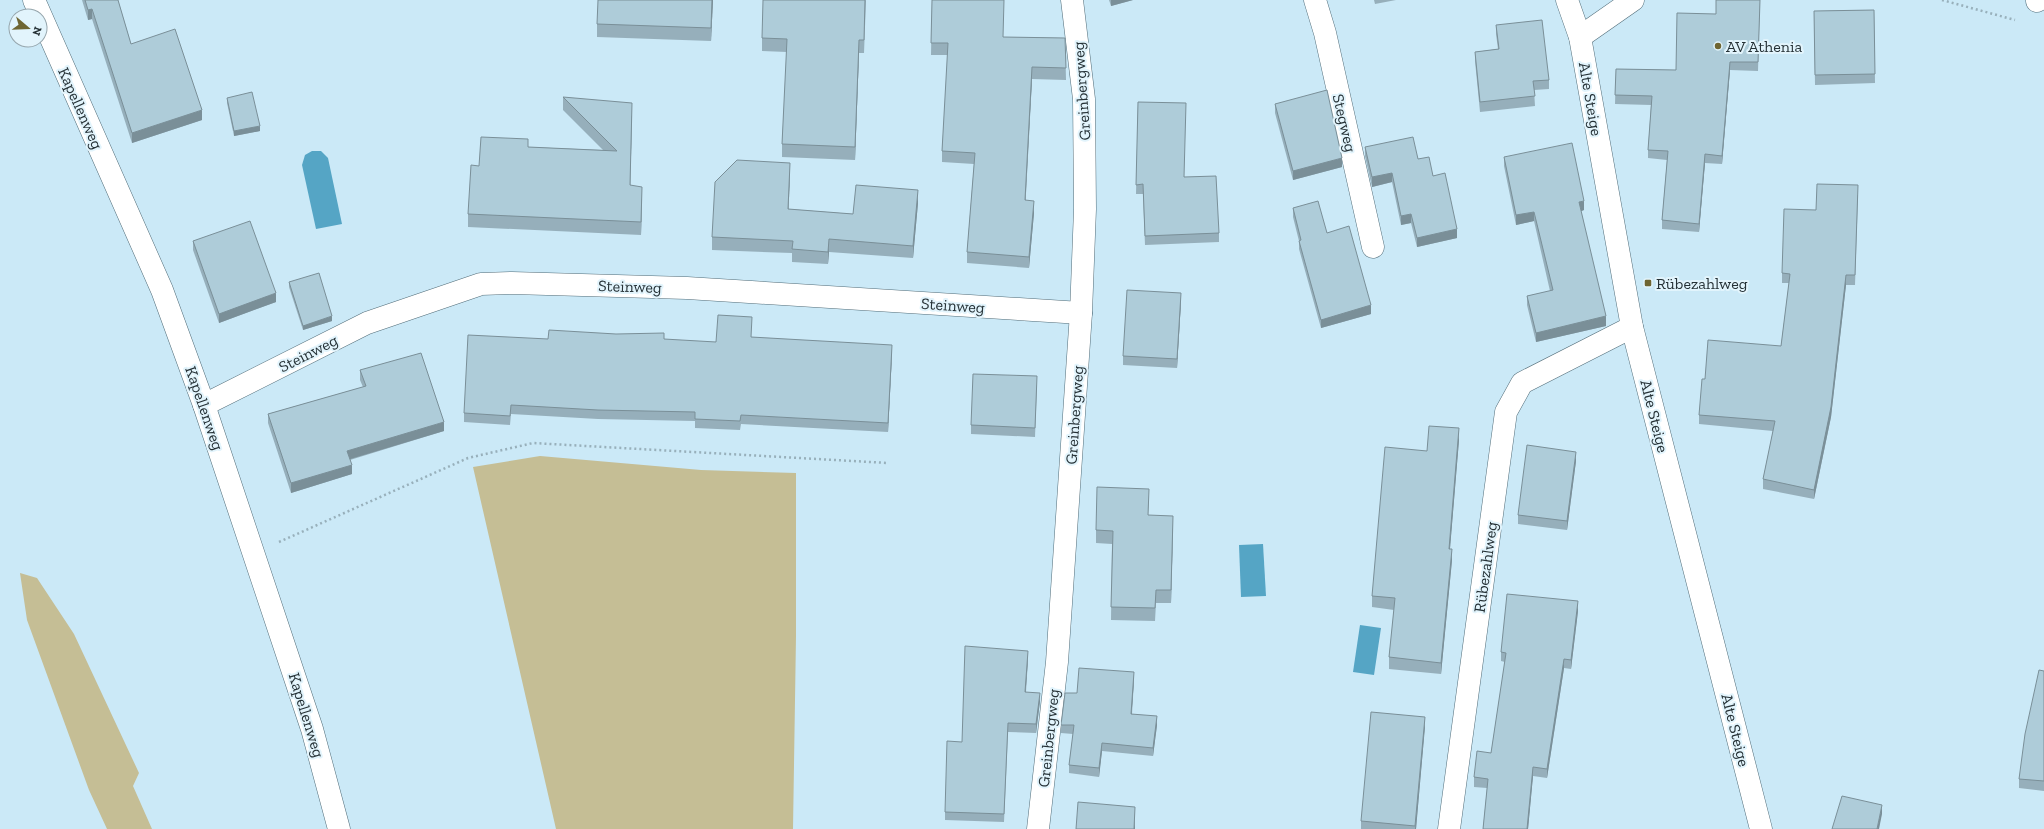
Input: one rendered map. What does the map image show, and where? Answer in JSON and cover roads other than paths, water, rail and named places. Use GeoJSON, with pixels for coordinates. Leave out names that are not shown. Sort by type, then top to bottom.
{"type":"FeatureCollection","features":[{"type":"Feature","properties":{"kind":"street","name":"Kapellenweg"},"geometry":{"type":"LineString","coordinates":[[34,0],[162,290],[204,405],[255,553],[312,729],[339,829]]}},
{"type":"Feature","properties":{"kind":"street","name":"Greinbergweg"},"geometry":{"type":"LineString","coordinates":[[1038,829],[1057,662],[1081,313],[1085,209],[1084,99],[1072,0]]}},
{"type":"Feature","properties":{"kind":"street","name":"Stegweg"},"geometry":{"type":"LineString","coordinates":[[1315,0],[1325,33],[1373,247]]}},
{"type":"Feature","properties":{"kind":"street","name":"Alte Steige"},"geometry":{"type":"LineString","coordinates":[[1567,0],[1580,37],[1632,327],[1761,829]]}},
{"type":"Feature","properties":{"kind":"street"},"geometry":{"type":"LineString","coordinates":[[1580,37],[1633,0]]}},
{"type":"Feature","properties":{"kind":"street","name":"Steinweg"},"geometry":{"type":"LineString","coordinates":[[204,405],[368,323],[481,284],[512,283],[687,288],[1081,313]]}},
{"type":"Feature","properties":{"kind":"street","name":"Rübezahlweg"},"geometry":{"type":"LineString","coordinates":[[1449,829],[1506,412],[1522,383],[1632,327]]}},
{"type":"Feature","properties":{"kind":"water"},"geometry":{"type":"Polygon","coordinates":[[[312,151],[321,151],[328,158],[342,224],[316,229],[302,165],[305,155],[312,151]]]}},
{"type":"Feature","properties":{"kind":"water"},"geometry":{"type":"Polygon","coordinates":[[[1263,544],[1266,596],[1241,597],[1239,545],[1263,544]]]}},
{"type":"Feature","properties":{"kind":"water"},"geometry":{"type":"Polygon","coordinates":[[[1360,625],[1381,628],[1374,675],[1353,672],[1360,625]]]}},
{"type":"Feature","properties":{"kind":"place","name":"AV Athenia"},"geometry":{"type":"Point","coordinates":[1718,46]}},
{"type":"Feature","properties":{"kind":"place","name":"Rübezahlweg"},"geometry":{"type":"Point","coordinates":[1648,283]}}]}
